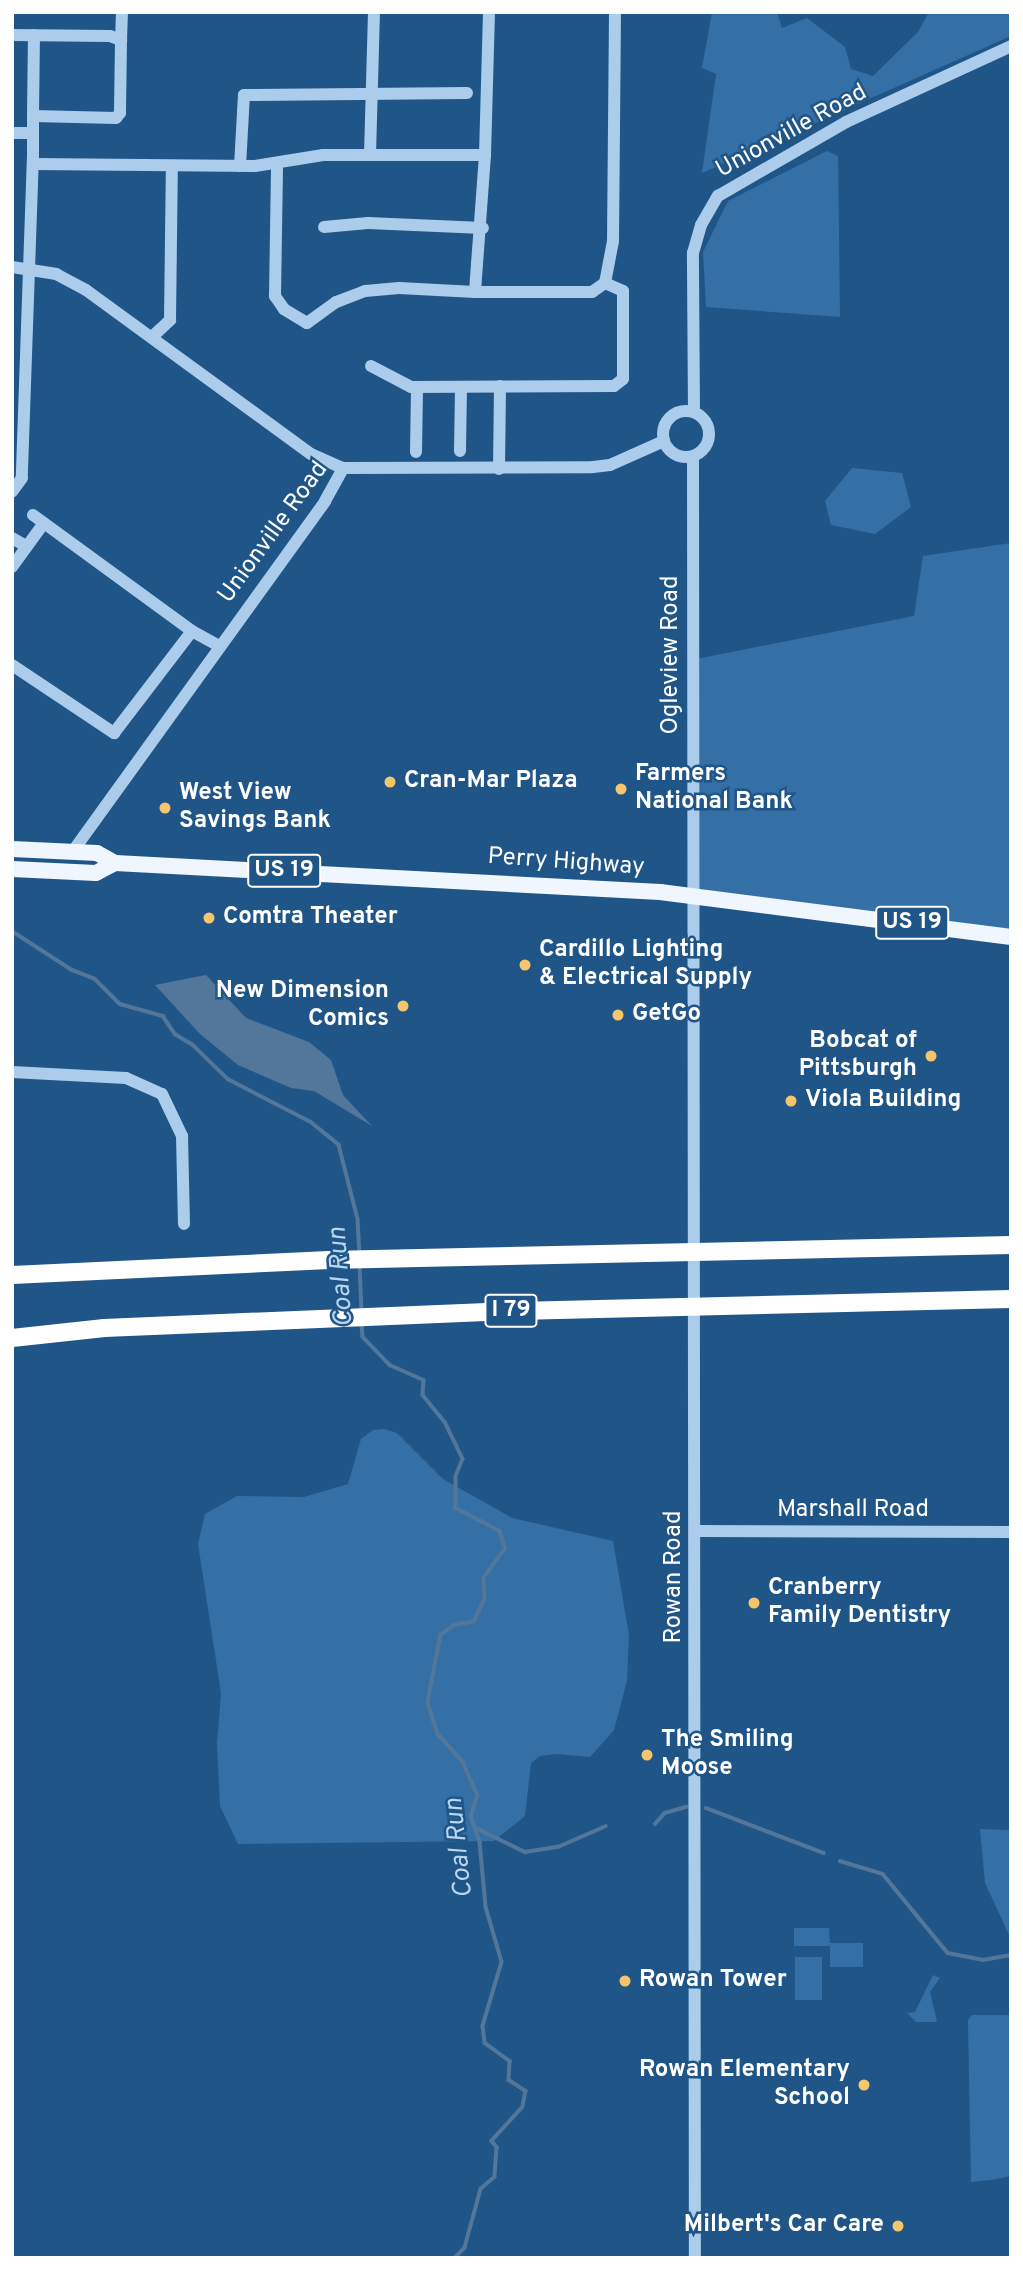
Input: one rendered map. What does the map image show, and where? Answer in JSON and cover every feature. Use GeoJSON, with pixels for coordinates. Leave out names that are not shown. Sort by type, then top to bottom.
{"type":"FeatureCollection","features":[{"type":"Feature","properties":{"kind":"highway","name":"I 79"},"geometry":{"type":"LineString","coordinates":[[12,1275],[329,1260],[1011,1245]]}},
{"type":"Feature","properties":{"kind":"highway","name":"I 79"},"geometry":{"type":"LineString","coordinates":[[12,1338],[104,1328],[517,1311],[1011,1300]]}},
{"type":"Feature","properties":{"kind":"main road","name":"Perry Highway"},"geometry":{"type":"LineString","coordinates":[[12,849],[97,853],[115,863],[548,884],[695,896],[1011,937]]}},
{"type":"Feature","properties":{"kind":"main road","name":"Perry Highway"},"geometry":{"type":"LineString","coordinates":[[12,869],[96,873],[115,863]]}},
{"type":"Feature","properties":{"kind":"street"},"geometry":{"type":"LineString","coordinates":[[33,117],[116,118],[120,113],[122,12]]}},
{"type":"Feature","properties":{"kind":"street"},"geometry":{"type":"LineString","coordinates":[[370,155],[374,93],[374,12]]}},
{"type":"Feature","properties":{"kind":"street"},"geometry":{"type":"LineString","coordinates":[[475,292],[483,228],[489,12]]}},
{"type":"Feature","properties":{"kind":"street"},"geometry":{"type":"LineString","coordinates":[[276,165],[275,296],[284,309],[307,323],[336,302],[365,291],[398,288],[475,292],[592,292],[605,283],[613,241],[615,12]]}},
{"type":"Feature","properties":{"kind":"street"},"geometry":{"type":"LineString","coordinates":[[12,35],[110,36],[121,40]]}},
{"type":"Feature","properties":{"kind":"street"},"geometry":{"type":"LineString","coordinates":[[12,492],[22,478],[33,164],[33,35]]}},
{"type":"Feature","properties":{"kind":"street","name":"Unionville Road"},"geometry":{"type":"LineString","coordinates":[[694,412],[693,253],[701,225],[718,196],[846,122],[1011,46]]}},
{"type":"Feature","properties":{"kind":"street"},"geometry":{"type":"LineString","coordinates":[[240,166],[244,95],[467,93]]}},
{"type":"Feature","properties":{"kind":"street"},"geometry":{"type":"LineString","coordinates":[[12,133],[33,133]]}},
{"type":"Feature","properties":{"kind":"street"},"geometry":{"type":"LineString","coordinates":[[33,164],[240,166],[276,165],[323,155],[485,155]]}},
{"type":"Feature","properties":{"kind":"street"},"geometry":{"type":"LineString","coordinates":[[152,337],[170,320],[172,166]]}},
{"type":"Feature","properties":{"kind":"street"},"geometry":{"type":"LineString","coordinates":[[324,227],[368,223],[483,228]]}},
{"type":"Feature","properties":{"kind":"street"},"geometry":{"type":"LineString","coordinates":[[12,267],[56,274],[86,290],[311,454],[344,468]]}},
{"type":"Feature","properties":{"kind":"street"},"geometry":{"type":"LineString","coordinates":[[371,366],[416,387],[614,386],[623,379],[623,291],[605,283]]}},
{"type":"Feature","properties":{"kind":"street"},"geometry":{"type":"LineString","coordinates":[[499,469],[500,386]]}},
{"type":"Feature","properties":{"kind":"street"},"geometry":{"type":"LineString","coordinates":[[416,387],[416,452]]}},
{"type":"Feature","properties":{"kind":"street"},"geometry":{"type":"LineString","coordinates":[[460,451],[461,387]]}},
{"type":"Feature","properties":{"kind":"street"},"geometry":{"type":"LineString","coordinates":[[682,411],[694,412],[703,418],[709,431],[706,446],[693,456],[673,453],[664,441],[668,419],[682,411]]}},
{"type":"Feature","properties":{"kind":"street","name":"Unionville Road"},"geometry":{"type":"LineString","coordinates":[[73,852],[325,501],[344,468],[499,469],[610,465],[664,441]]}},
{"type":"Feature","properties":{"kind":"street","name":"Ogleview Road"},"geometry":{"type":"LineString","coordinates":[[693,456],[695,896]]}},
{"type":"Feature","properties":{"kind":"street"},"geometry":{"type":"LineString","coordinates":[[12,567],[26,546],[38,519],[192,631],[219,646]]}},
{"type":"Feature","properties":{"kind":"street"},"geometry":{"type":"LineString","coordinates":[[12,538],[26,546]]}},
{"type":"Feature","properties":{"kind":"street"},"geometry":{"type":"LineString","coordinates":[[12,665],[114,733],[192,631]]}},
{"type":"Feature","properties":{"kind":"street","name":"Rowan Road"},"geometry":{"type":"LineString","coordinates":[[695,896],[695,2258]]}},
{"type":"Feature","properties":{"kind":"street"},"geometry":{"type":"LineString","coordinates":[[12,1072],[126,1078],[162,1094],[182,1136],[184,1224]]}},
{"type":"Feature","properties":{"kind":"street","name":"Marshall Road"},"geometry":{"type":"LineString","coordinates":[[696,1531],[1011,1532]]}},
{"type":"Feature","properties":{"kind":"shaded area"},"geometry":{"type":"Polygon","coordinates":[[[712,12],[777,12],[782,28],[807,18],[845,47],[851,69],[873,76],[918,32],[929,12],[1011,12],[1011,36],[702,173],[716,74],[702,68],[712,12]]]}},
{"type":"Feature","properties":{"kind":"shaded area"},"geometry":{"type":"Polygon","coordinates":[[[827,151],[838,156],[840,317],[706,307],[703,252],[728,201],[827,151]]]}},
{"type":"Feature","properties":{"kind":"shaded area"},"geometry":{"type":"Polygon","coordinates":[[[852,468],[902,473],[911,507],[875,534],[831,525],[825,501],[852,468]]]}},
{"type":"Feature","properties":{"kind":"shaded area"},"geometry":{"type":"Polygon","coordinates":[[[1011,543],[1011,937],[695,896],[691,660],[914,616],[923,556],[1011,543]]]}},
{"type":"Feature","properties":{"kind":"shaded area"},"geometry":{"type":"Polygon","coordinates":[[[206,975],[246,1018],[309,1042],[331,1060],[343,1095],[372,1126],[314,1091],[291,1088],[238,1065],[200,1034],[155,985],[206,975]]]}},
{"type":"Feature","properties":{"kind":"shaded area"},"geometry":{"type":"Polygon","coordinates":[[[384,1429],[397,1433],[443,1479],[512,1518],[613,1541],[629,1635],[627,1681],[614,1730],[590,1757],[557,1754],[540,1756],[531,1763],[525,1816],[494,1841],[238,1844],[220,1806],[217,1744],[221,1693],[198,1544],[205,1514],[237,1496],[304,1497],[348,1484],[361,1439],[373,1430],[384,1429]]]}},
{"type":"Feature","properties":{"kind":"shaded area"},"geometry":{"type":"Polygon","coordinates":[[[980,1829],[1011,1830],[1011,1939],[985,1883],[980,1829]]]}},
{"type":"Feature","properties":{"kind":"shaded area"},"geometry":{"type":"Polygon","coordinates":[[[794,1928],[829,1928],[830,1943],[863,1943],[863,1967],[830,1967],[830,1946],[794,1946],[794,1928]]]}},
{"type":"Feature","properties":{"kind":"shaded area"},"geometry":{"type":"Polygon","coordinates":[[[795,1957],[822,1957],[822,2000],[795,2000],[795,1957]]]}},
{"type":"Feature","properties":{"kind":"shaded area"},"geometry":{"type":"Polygon","coordinates":[[[933,1975],[940,1978],[930,1992],[937,2022],[916,2022],[907,2013],[915,2012],[933,1975]]]}},
{"type":"Feature","properties":{"kind":"shaded area"},"geometry":{"type":"Polygon","coordinates":[[[972,2015],[1011,2015],[1011,2176],[971,2182],[968,2020],[972,2015]]]}},
{"type":"Feature","properties":{"kind":"waterway","name":"Coal Run"},"geometry":{"type":"LineString","coordinates":[[12,931],[72,970],[95,979],[120,1004],[163,1016],[175,1034],[193,1045],[228,1079],[311,1122],[339,1145],[358,1219],[360,1255]]}},
{"type":"Feature","properties":{"kind":"waterway","name":"Coal Run"},"geometry":{"type":"LineString","coordinates":[[360,1267],[362,1311]]}},
{"type":"Feature","properties":{"kind":"waterway","name":"Coal Run"},"geometry":{"type":"LineString","coordinates":[[362,1323],[363,1337],[390,1365],[424,1380],[423,1395],[445,1422],[463,1459],[456,1476],[456,1508],[500,1531],[505,1549],[484,1578],[485,1599],[474,1622],[455,1625],[441,1635],[428,1702],[438,1734],[463,1762],[478,1795],[471,1816],[480,1842],[486,1907],[502,1962],[483,2026],[485,2043],[510,2061],[509,2080],[526,2091],[523,2107],[492,2141],[497,2147],[495,2177],[481,2189],[465,2248],[455,2258]]}},
{"type":"Feature","properties":{"kind":"waterway"},"geometry":{"type":"LineString","coordinates":[[655,1824],[665,1813],[686,1807]]}},
{"type":"Feature","properties":{"kind":"waterway"},"geometry":{"type":"LineString","coordinates":[[706,1808],[824,1853]]}},
{"type":"Feature","properties":{"kind":"waterway"},"geometry":{"type":"LineString","coordinates":[[476,1828],[525,1852],[558,1847],[606,1826]]}},
{"type":"Feature","properties":{"kind":"waterway"},"geometry":{"type":"LineString","coordinates":[[840,1861],[883,1874],[948,1953],[983,1960],[1011,1955]]}},
{"type":"Feature","properties":{"kind":"place","name":"Cran-Mar Plaza"},"geometry":{"type":"Point","coordinates":[390,782]}},
{"type":"Feature","properties":{"kind":"place","name":"Farmers National Bank"},"geometry":{"type":"Point","coordinates":[621,789]}},
{"type":"Feature","properties":{"kind":"place","name":"West View Savings Bank"},"geometry":{"type":"Point","coordinates":[165,808]}},
{"type":"Feature","properties":{"kind":"place","name":"Comtra Theater"},"geometry":{"type":"Point","coordinates":[209,918]}},
{"type":"Feature","properties":{"kind":"place","name":"Cardillo Lighting & Electrical Supply"},"geometry":{"type":"Point","coordinates":[525,965]}},
{"type":"Feature","properties":{"kind":"place","name":"New Dimension Comics"},"geometry":{"type":"Point","coordinates":[403,1006]}},
{"type":"Feature","properties":{"kind":"place","name":"GetGo"},"geometry":{"type":"Point","coordinates":[618,1015]}},
{"type":"Feature","properties":{"kind":"place","name":"Bobcat of Pittsburgh"},"geometry":{"type":"Point","coordinates":[931,1056]}},
{"type":"Feature","properties":{"kind":"place","name":"Viola Building"},"geometry":{"type":"Point","coordinates":[791,1101]}},
{"type":"Feature","properties":{"kind":"place","name":"Cranberry Family Dentistry"},"geometry":{"type":"Point","coordinates":[754,1603]}},
{"type":"Feature","properties":{"kind":"place","name":"The Smiling Moose"},"geometry":{"type":"Point","coordinates":[647,1755]}},
{"type":"Feature","properties":{"kind":"place","name":"Rowan Tower"},"geometry":{"type":"Point","coordinates":[625,1981]}},
{"type":"Feature","properties":{"kind":"place","name":"Rowan Elementary School"},"geometry":{"type":"Point","coordinates":[864,2085]}},
{"type":"Feature","properties":{"kind":"place","name":"Milbert's Car Care"},"geometry":{"type":"Point","coordinates":[898,2226]}}]}
